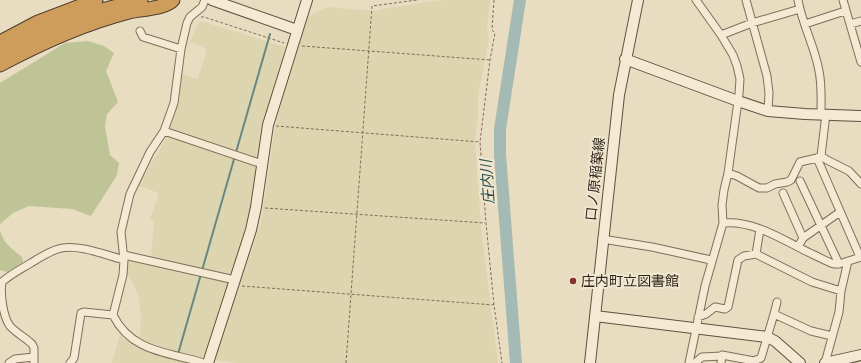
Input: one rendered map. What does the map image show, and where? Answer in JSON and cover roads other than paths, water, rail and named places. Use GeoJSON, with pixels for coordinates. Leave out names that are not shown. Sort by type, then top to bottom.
{"type":"FeatureCollection","features":[{"type":"Feature","properties":{"kind":"highway"},"geometry":{"type":"LineString","coordinates":[[0,42],[38,22],[96,0]]}},
{"type":"Feature","properties":{"kind":"highway"},"geometry":{"type":"LineString","coordinates":[[0,54],[40,32],[98,11],[141,0]]}},
{"type":"Feature","properties":{"kind":"highway"},"geometry":{"type":"LineString","coordinates":[[0,65],[40,44],[86,25],[129,12],[166,5],[173,0]]}},
{"type":"Feature","properties":{"kind":"street"},"geometry":{"type":"LineString","coordinates":[[204,363],[159,352],[139,343],[122,331],[112,315],[123,275],[124,258],[121,232],[130,194],[150,152],[164,131],[174,103],[181,49],[187,24],[190,17],[202,7],[205,0]]}},
{"type":"Feature","properties":{"kind":"street"},"geometry":{"type":"LineString","coordinates":[[212,0],[297,30]]}},
{"type":"Feature","properties":{"kind":"street"},"geometry":{"type":"LineString","coordinates":[[208,363],[251,230],[256,207],[268,125],[307,0]]}},
{"type":"Feature","properties":{"kind":"street","name":"口ノ原稲築線"},"geometry":{"type":"LineString","coordinates":[[590,363],[602,239],[619,95],[625,58],[638,0]]}},
{"type":"Feature","properties":{"kind":"street"},"geometry":{"type":"LineString","coordinates":[[689,363],[698,317],[723,223],[722,205],[728,173],[740,79],[732,54],[721,35],[696,0]]}},
{"type":"Feature","properties":{"kind":"street"},"geometry":{"type":"LineString","coordinates":[[746,0],[767,76],[768,111]]}},
{"type":"Feature","properties":{"kind":"street"},"geometry":{"type":"LineString","coordinates":[[723,223],[734,222],[747,224],[830,263],[839,264],[860,257],[840,212],[819,157],[824,114],[819,71],[798,0]]}},
{"type":"Feature","properties":{"kind":"street"},"geometry":{"type":"LineString","coordinates":[[842,0],[861,62]]}},
{"type":"Feature","properties":{"kind":"street"},"geometry":{"type":"LineString","coordinates":[[721,35],[752,23],[800,9]]}},
{"type":"Feature","properties":{"kind":"street"},"geometry":{"type":"LineString","coordinates":[[805,24],[845,11]]}},
{"type":"Feature","properties":{"kind":"street"},"geometry":{"type":"LineString","coordinates":[[850,24],[861,20]]}},
{"type":"Feature","properties":{"kind":"street"},"geometry":{"type":"LineString","coordinates":[[140,30],[143,37],[181,49]]}},
{"type":"Feature","properties":{"kind":"street"},"geometry":{"type":"LineString","coordinates":[[625,58],[768,111],[861,116]]}},
{"type":"Feature","properties":{"kind":"street"},"geometry":{"type":"LineString","coordinates":[[164,131],[262,164]]}},
{"type":"Feature","properties":{"kind":"street"},"geometry":{"type":"LineString","coordinates":[[728,173],[737,176],[759,188],[766,188],[791,180],[800,162],[819,157],[849,170],[861,184]]}},
{"type":"Feature","properties":{"kind":"street"},"geometry":{"type":"LineString","coordinates":[[800,181],[839,264]]}},
{"type":"Feature","properties":{"kind":"street"},"geometry":{"type":"LineString","coordinates":[[783,193],[803,238]]}},
{"type":"Feature","properties":{"kind":"street"},"geometry":{"type":"LineString","coordinates":[[798,247],[803,238],[840,212]]}},
{"type":"Feature","properties":{"kind":"street"},"geometry":{"type":"LineString","coordinates":[[756,254],[760,229]]}},
{"type":"Feature","properties":{"kind":"street"},"geometry":{"type":"LineString","coordinates":[[602,239],[652,247],[712,260]]}},
{"type":"Feature","properties":{"kind":"street"},"geometry":{"type":"LineString","coordinates":[[9,363],[15,359],[34,360],[34,348],[32,344],[11,326],[7,320],[1,295],[2,282],[15,272],[59,248],[71,247],[88,250],[234,282]]}},
{"type":"Feature","properties":{"kind":"street"},"geometry":{"type":"LineString","coordinates":[[698,317],[715,308],[725,309],[728,307],[738,260],[744,256],[756,254],[812,282],[841,291]]}},
{"type":"Feature","properties":{"kind":"street"},"geometry":{"type":"LineString","coordinates":[[848,261],[841,291],[839,312],[825,363],[861,355]]}},
{"type":"Feature","properties":{"kind":"street"},"geometry":{"type":"LineString","coordinates":[[696,363],[702,357],[722,360],[722,355],[754,361],[761,358],[777,302]]}},
{"type":"Feature","properties":{"kind":"street"},"geometry":{"type":"LineString","coordinates":[[70,363],[74,358],[81,314],[84,312],[112,315]]}},
{"type":"Feature","properties":{"kind":"street"},"geometry":{"type":"LineString","coordinates":[[774,314],[811,331],[832,336]]}},
{"type":"Feature","properties":{"kind":"street"},"geometry":{"type":"LineString","coordinates":[[594,316],[767,337],[776,341],[800,363]]}},
{"type":"Feature","properties":{"kind":"waterway","name":"庄内川"},"geometry":{"type":"LineString","coordinates":[[516,363],[500,154],[500,129],[520,0]]}},
{"type":"Feature","properties":{"kind":"waterway"},"geometry":{"type":"LineString","coordinates":[[178,354],[270,34]]}},
{"type":"Feature","properties":{"kind":"place","name":"庄内町立図書館"},"geometry":{"type":"Point","coordinates":[573,281]}}]}
